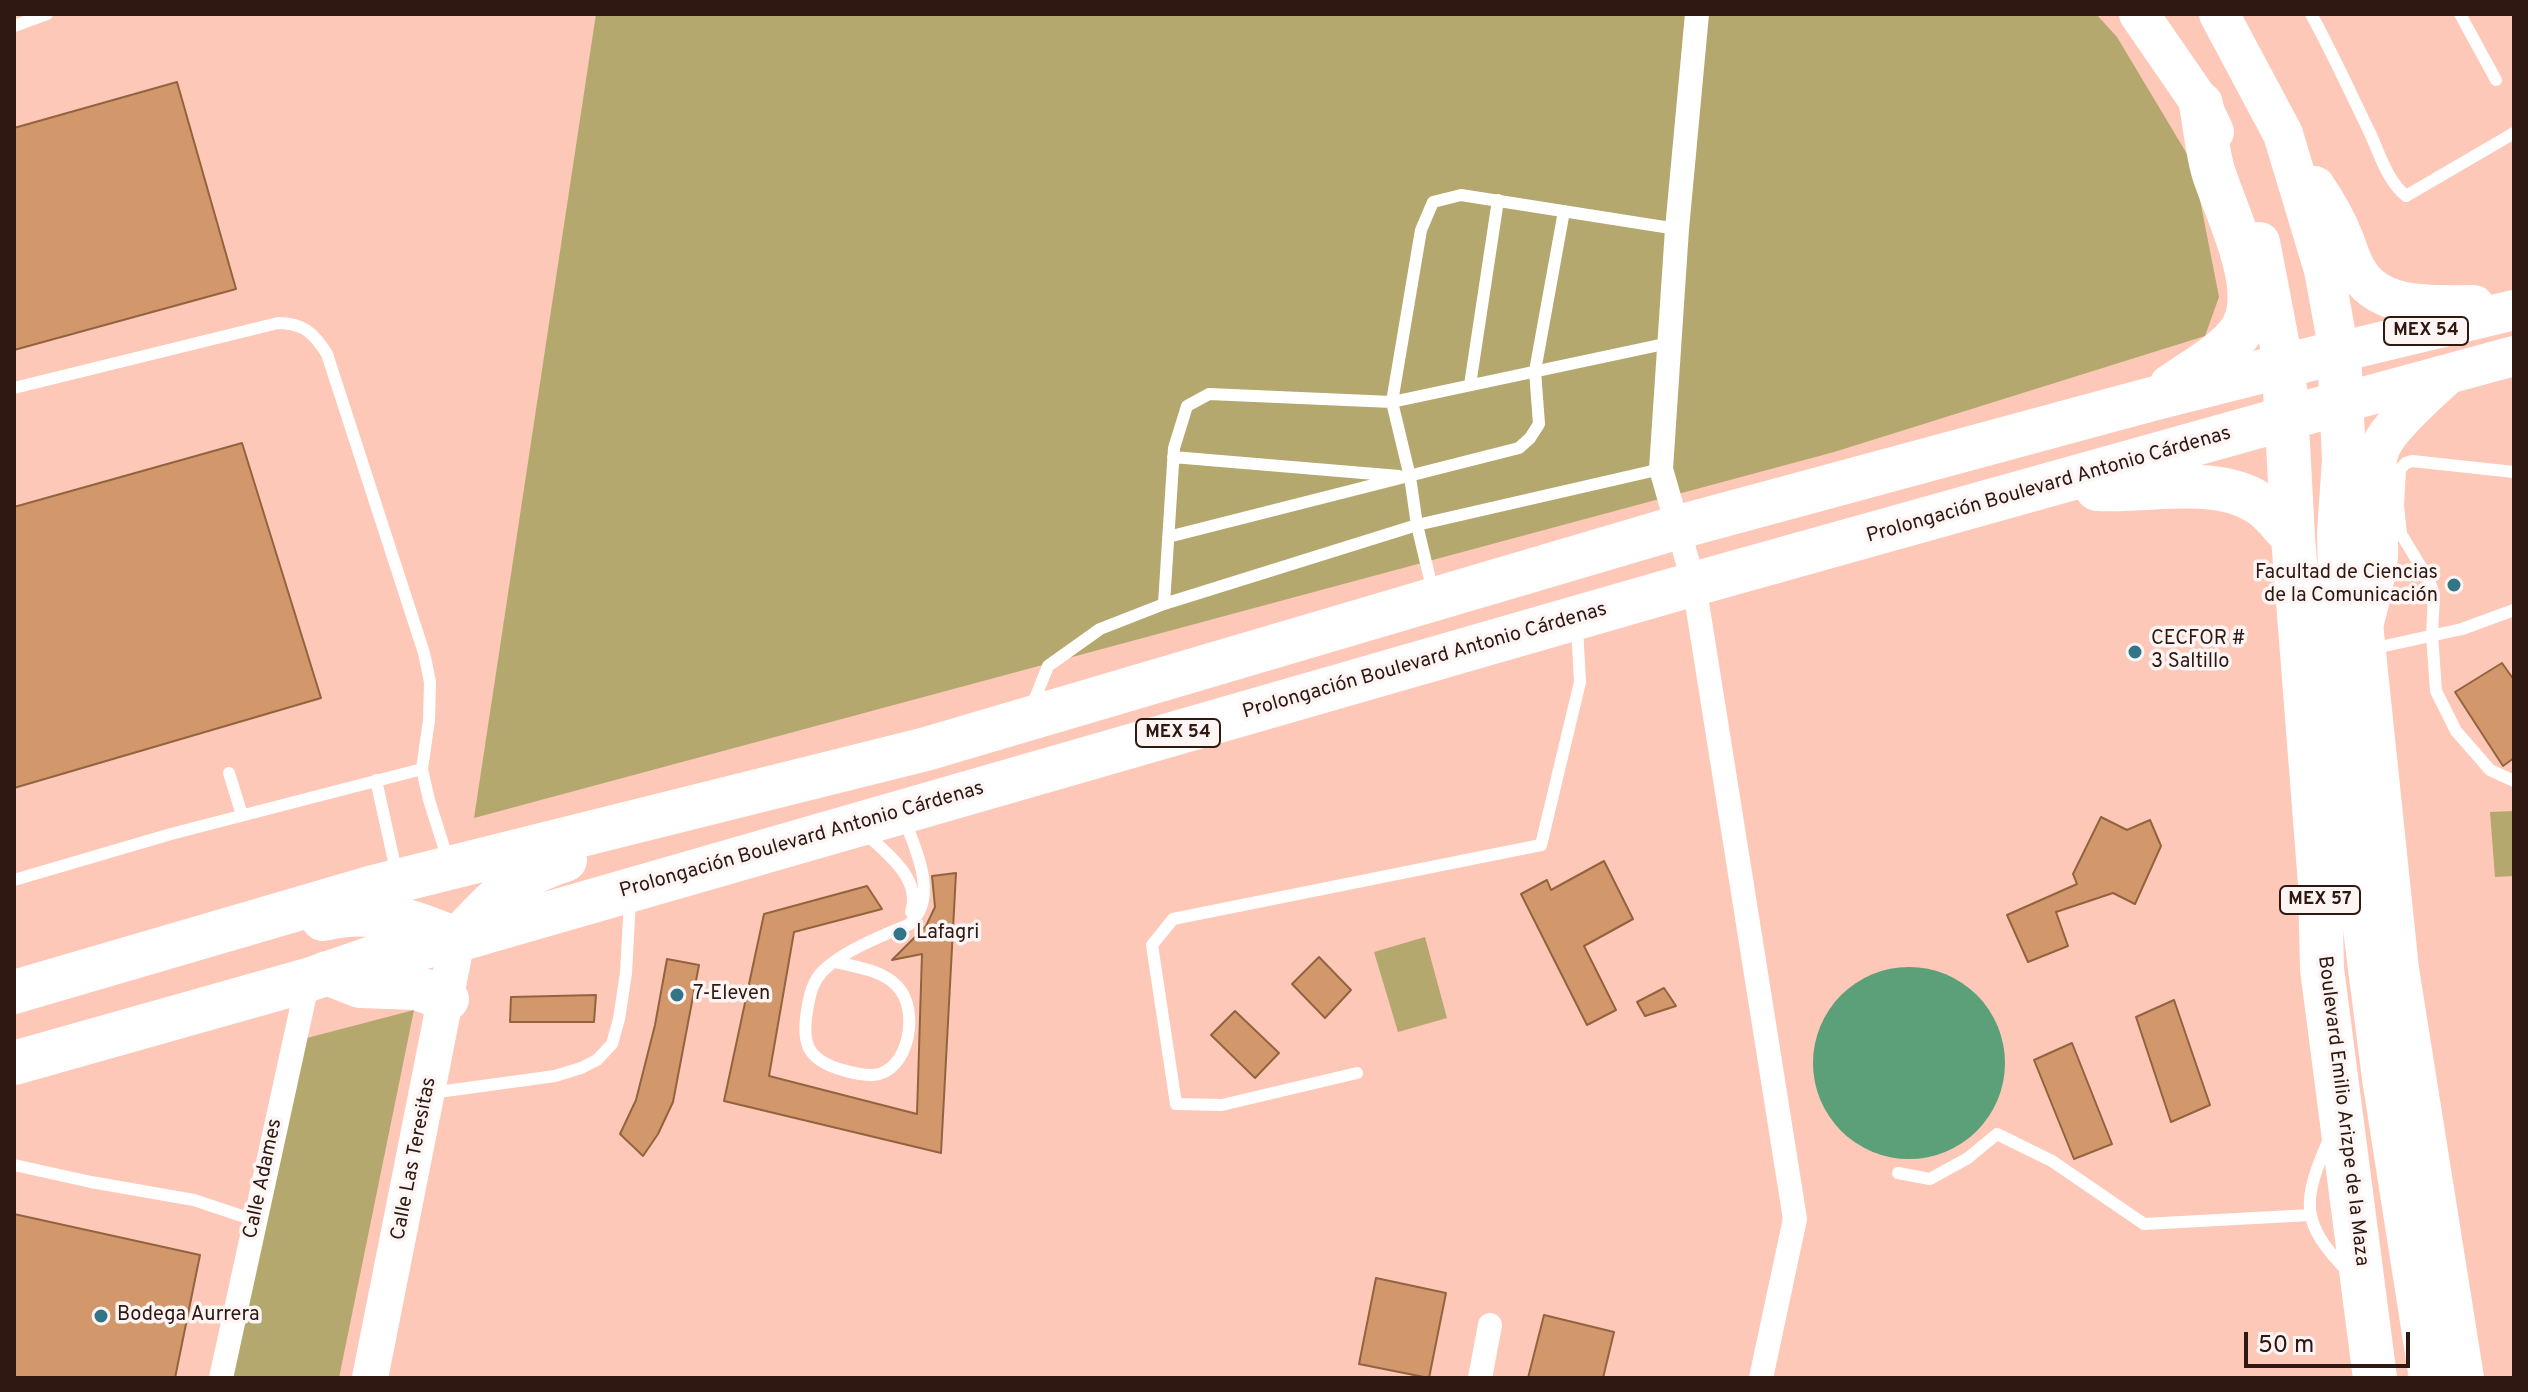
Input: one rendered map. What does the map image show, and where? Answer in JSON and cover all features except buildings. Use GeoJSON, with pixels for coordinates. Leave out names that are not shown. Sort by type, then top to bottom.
{"type":"FeatureCollection","features":[{"type":"Feature","properties":{"kind":"highway"},"geometry":{"type":"LineString","coordinates":[[2152,399],[2226,347],[2241,331],[2250,300],[2248,280],[2192,89]]}},
{"type":"Feature","properties":{"kind":"highway","name":"MEX 54"},"geometry":{"type":"LineString","coordinates":[[14,992],[398,881],[926,749],[1679,527],[2152,399],[2339,352]]}},
{"type":"Feature","properties":{"kind":"highway","name":"MEX 57"},"geometry":{"type":"LineString","coordinates":[[2339,352],[2344,460],[2339,533],[2340,585],[2354,842],[2384,1078],[2431,1378]]}},
{"type":"Feature","properties":{"kind":"highway","name":"Boulevard Emilio Arizpe de la Maza"},"geometry":{"type":"LineString","coordinates":[[2284,367],[2293,537],[2320,884],[2322,969],[2375,1378]]}},
{"type":"Feature","properties":{"kind":"highway","name":"Prolongación Boulevard Antonio Cárdenas"},"geometry":{"type":"LineString","coordinates":[[14,1063],[375,957],[457,940],[1694,584],[2341,403]]}},
{"type":"Feature","properties":{"kind":"highway"},"geometry":{"type":"LineString","coordinates":[[2046,487],[2114,490],[2171,486],[2222,490],[2244,495],[2260,504],[2293,537]]}},
{"type":"Feature","properties":{"kind":"highway"},"geometry":{"type":"LineString","coordinates":[[128,958],[150,962],[194,959],[340,915],[391,917],[423,924],[457,940],[511,884],[540,868],[741,813],[800,779]]}},
{"type":"Feature","properties":{"kind":"highway"},"geometry":{"type":"LineString","coordinates":[[2320,884],[2334,906],[2339,927],[2393,1378]]}},
{"type":"Feature","properties":{"kind":"highway"},"geometry":{"type":"LineString","coordinates":[[317,976],[360,986],[417,988],[447,999]]}},
{"type":"Feature","properties":{"kind":"main road","name":"Boulevard Emilio Arizpe de la Maza"},"geometry":{"type":"LineString","coordinates":[[2139,14],[2192,89],[2242,188],[2264,255],[2284,367]]}},
{"type":"Feature","properties":{"kind":"main road"},"geometry":{"type":"LineString","coordinates":[[2157,14],[2192,89]]}},
{"type":"Feature","properties":{"kind":"main road"},"geometry":{"type":"LineString","coordinates":[[2219,14],[2283,134],[2342,232],[2356,270],[2375,291],[2402,302],[2432,305],[2514,304]]}},
{"type":"Feature","properties":{"kind":"main road"},"geometry":{"type":"LineString","coordinates":[[2283,134],[2324,270],[2339,352]]}},
{"type":"Feature","properties":{"kind":"main road","name":"MEX 54"},"geometry":{"type":"LineString","coordinates":[[2339,352],[2514,310]]}},
{"type":"Feature","properties":{"kind":"main road","name":"Prolongación Boulevard Antonio Cárdenas"},"geometry":{"type":"LineString","coordinates":[[2341,403],[2514,356]]}},
{"type":"Feature","properties":{"kind":"main road"},"geometry":{"type":"LineString","coordinates":[[2366,636],[2378,553],[2375,467],[2382,443],[2448,374]]}},
{"type":"Feature","properties":{"kind":"street"},"geometry":{"type":"LineString","coordinates":[[1697,14],[1677,229],[1661,469],[1694,584],[1795,1219],[1761,1378]]}},
{"type":"Feature","properties":{"kind":"street"},"geometry":{"type":"LineString","coordinates":[[2344,460],[2353,492],[2401,969],[2466,1378]]}},
{"type":"Feature","properties":{"kind":"street","name":"Calle Las Teresitas"},"geometry":{"type":"LineString","coordinates":[[370,1378],[457,940]]}},
{"type":"Feature","properties":{"kind":"street","name":"Calle Adames"},"geometry":{"type":"LineString","coordinates":[[221,1378],[254,1220],[317,976]]}},
{"type":"Feature","properties":{"kind":"street"},"geometry":{"type":"LineString","coordinates":[[1480,1378],[1490,1325]]}},
{"type":"Feature","properties":{"kind":"lane"},"geometry":{"type":"LineString","coordinates":[[14,26],[47,14]]}},
{"type":"Feature","properties":{"kind":"lane"},"geometry":{"type":"LineString","coordinates":[[2311,14],[2386,172],[2406,196],[2514,133]]}},
{"type":"Feature","properties":{"kind":"lane"},"geometry":{"type":"LineString","coordinates":[[2460,14],[2496,80]]}},
{"type":"Feature","properties":{"kind":"lane"},"geometry":{"type":"LineString","coordinates":[[1435,599],[1392,402],[1421,230],[1433,202],[1461,195],[1677,229]]}},
{"type":"Feature","properties":{"kind":"lane"},"geometry":{"type":"LineString","coordinates":[[1470,385],[1498,200]]}},
{"type":"Feature","properties":{"kind":"lane"},"geometry":{"type":"LineString","coordinates":[[1168,537],[1519,448],[1539,424],[1535,371],[1564,211]]}},
{"type":"Feature","properties":{"kind":"lane"},"geometry":{"type":"LineString","coordinates":[[14,388],[278,323],[295,323],[319,341],[327,354],[424,653],[430,682],[429,720],[422,769],[450,868]]}},
{"type":"Feature","properties":{"kind":"lane"},"geometry":{"type":"LineString","coordinates":[[1164,604],[1173,457],[1187,406],[1209,394],[1392,402],[1669,343]]}},
{"type":"Feature","properties":{"kind":"lane"},"geometry":{"type":"LineString","coordinates":[[1173,457],[1410,477]]}},
{"type":"Feature","properties":{"kind":"lane"},"geometry":{"type":"LineString","coordinates":[[2513,474],[2412,461],[2400,469],[2398,506],[2401,534],[2429,580],[2434,595],[2432,635],[2436,691],[2456,731],[2490,770],[2514,781]]}},
{"type":"Feature","properties":{"kind":"lane"},"geometry":{"type":"LineString","coordinates":[[1026,720],[1048,666],[1100,629],[1164,604],[1417,525],[1661,469]]}},
{"type":"Feature","properties":{"kind":"lane"},"geometry":{"type":"LineString","coordinates":[[2366,636],[2432,635],[2475,625],[2514,610]]}},
{"type":"Feature","properties":{"kind":"lane"},"geometry":{"type":"LineString","coordinates":[[1357,1073],[1222,1105],[1176,1104],[1152,945],[1173,919],[1541,845],[1580,682],[1577,619]]}},
{"type":"Feature","properties":{"kind":"lane"},"geometry":{"type":"LineString","coordinates":[[14,880],[242,815],[422,769]]}},
{"type":"Feature","properties":{"kind":"lane"},"geometry":{"type":"LineString","coordinates":[[229,773],[242,815]]}},
{"type":"Feature","properties":{"kind":"lane"},"geometry":{"type":"LineString","coordinates":[[376,780],[398,881]]}},
{"type":"Feature","properties":{"kind":"lane"},"geometry":{"type":"LineString","coordinates":[[835,962],[889,978],[908,1002],[911,1012],[904,1051],[900,1060],[886,1071],[868,1075],[828,1066],[808,1047],[804,1022],[810,994],[822,971],[835,962],[866,944],[908,925],[921,908],[924,889],[917,855],[902,812]]}},
{"type":"Feature","properties":{"kind":"lane"},"geometry":{"type":"LineString","coordinates":[[856,825],[910,881],[914,891],[913,909],[897,930]]}},
{"type":"Feature","properties":{"kind":"lane"},"geometry":{"type":"LineString","coordinates":[[428,1093],[555,1076],[597,1060],[612,1044],[619,1019],[626,973],[630,890]]}},
{"type":"Feature","properties":{"kind":"lane"},"geometry":{"type":"LineString","coordinates":[[2337,1101],[2330,1137],[2312,1184],[2310,1215],[2323,1246],[2350,1275],[2365,1297]]}},
{"type":"Feature","properties":{"kind":"lane"},"geometry":{"type":"LineString","coordinates":[[1898,1173],[1930,1179],[1968,1158],[1997,1134],[2052,1161],[2144,1224],[2310,1215]]}},
{"type":"Feature","properties":{"kind":"lane"},"geometry":{"type":"LineString","coordinates":[[14,1165],[194,1200],[254,1220]]}},
{"type":"Feature","properties":{"kind":"shaded area"},"geometry":{"type":"Polygon","coordinates":[[[596,14],[2096,14],[2117,37],[2193,164],[2219,297],[2205,336],[1834,452],[474,818],[596,14]]]}},
{"type":"Feature","properties":{"kind":"shaded area"},"geometry":{"type":"Polygon","coordinates":[[[2514,811],[2514,876],[2495,877],[2490,812],[2514,811]]]}},
{"type":"Feature","properties":{"kind":"shaded area"},"geometry":{"type":"Polygon","coordinates":[[[1425,937],[1447,1018],[1398,1032],[1374,952],[1425,937]]]}},
{"type":"Feature","properties":{"kind":"shaded area"},"geometry":{"type":"Polygon","coordinates":[[[1909,967],[1946,975],[1977,995],[1997,1026],[2005,1063],[1997,1100],[1977,1131],[1946,1151],[1909,1159],[1872,1151],[1841,1131],[1821,1100],[1813,1063],[1821,1026],[1841,995],[1872,975],[1909,967]]]}},
{"type":"Feature","properties":{"kind":"shaded area"},"geometry":{"type":"Polygon","coordinates":[[[414,1010],[339,1378],[233,1378],[303,1039],[414,1010]]]}},
{"type":"Feature","properties":{"kind":"place","name":"Facultad de Ciencias de la Comunicación"},"geometry":{"type":"Point","coordinates":[2454,585]}},
{"type":"Feature","properties":{"kind":"place","name":"CECFOR # 3 Saltillo"},"geometry":{"type":"Point","coordinates":[2135,652]}},
{"type":"Feature","properties":{"kind":"place","name":"Lafagri"},"geometry":{"type":"Point","coordinates":[900,934]}},
{"type":"Feature","properties":{"kind":"place","name":"7-Eleven"},"geometry":{"type":"Point","coordinates":[677,995]}},
{"type":"Feature","properties":{"kind":"place","name":"Bodega Aurrera"},"geometry":{"type":"Point","coordinates":[101,1316]}}]}
